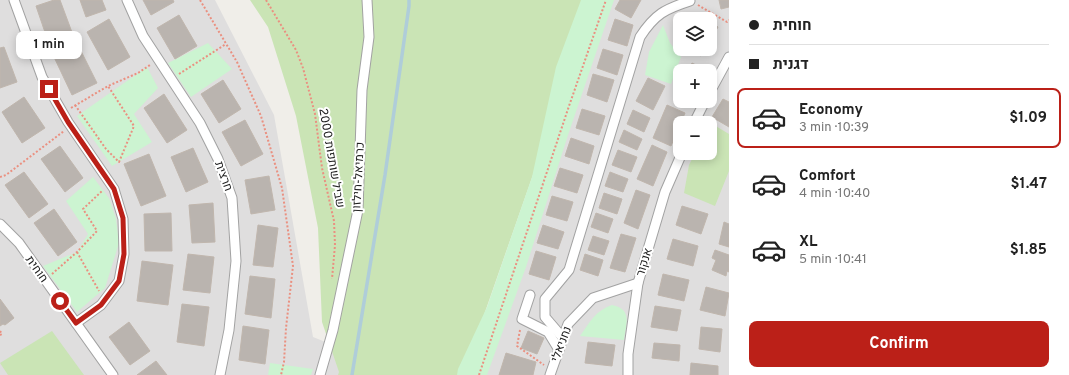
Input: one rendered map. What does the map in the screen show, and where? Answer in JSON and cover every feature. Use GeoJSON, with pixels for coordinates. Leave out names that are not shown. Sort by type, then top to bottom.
{"type":"FeatureCollection","features":[{"type":"Feature","properties":{"kind":"street"},"geometry":{"type":"LineString","coordinates":[[14,0],[42,77],[71,126],[114,189],[123,218],[124,254],[119,281],[101,305],[76,323]]}},
{"type":"Feature","properties":{"kind":"street","name":"חרצית"},"geometry":{"type":"LineString","coordinates":[[126,0],[143,36],[200,123],[218,158],[232,198],[236,261],[229,330],[220,375]]}},
{"type":"Feature","properties":{"kind":"street","name":"כרמיאל-חילזון"},"geometry":{"type":"LineString","coordinates":[[320,375],[333,330],[358,210],[362,90],[370,36],[367,0]]}},
{"type":"Feature","properties":{"kind":"street"},"geometry":{"type":"LineString","coordinates":[[563,338],[545,317],[545,299],[569,270],[640,37],[657,15],[672,7],[690,1]]}},
{"type":"Feature","properties":{"kind":"street"},"geometry":{"type":"LineString","coordinates":[[717,79],[729,57]]}},
{"type":"Feature","properties":{"kind":"street","name":"אנקור"},"geometry":{"type":"LineString","coordinates":[[628,375],[628,354],[638,283],[665,192],[679,160]]}},
{"type":"Feature","properties":{"kind":"street","name":"חוחית"},"geometry":{"type":"LineString","coordinates":[[0,224],[19,243],[113,375]]}},
{"type":"Feature","properties":{"kind":"street","name":"נחניאלי"},"geometry":{"type":"LineString","coordinates":[[551,372],[568,324],[593,298],[638,283]]}},
{"type":"Feature","properties":{"kind":"street"},"geometry":{"type":"LineString","coordinates":[[530,295],[522,319],[548,332],[559,350]]}},
{"type":"Feature","properties":{"kind":"path"},"geometry":{"type":"LineString","coordinates":[[200,0],[237,62],[261,116],[282,188],[294,266],[286,328],[284,362],[280,375]]}},
{"type":"Feature","properties":{"kind":"path","name":"שביל שותפות 2000"},"geometry":{"type":"LineString","coordinates":[[266,0],[296,50],[303,68],[316,114],[322,168],[334,221],[335,245],[332,281]]}},
{"type":"Feature","properties":{"kind":"path"},"geometry":{"type":"LineString","coordinates":[[479,375],[606,0]]}},
{"type":"Feature","properties":{"kind":"path"},"geometry":{"type":"LineString","coordinates":[[690,1],[727,22],[729,20]]}},
{"type":"Feature","properties":{"kind":"path"},"geometry":{"type":"LineString","coordinates":[[171,79],[226,44]]}},
{"type":"Feature","properties":{"kind":"path"},"geometry":{"type":"LineString","coordinates":[[63,113],[108,86],[138,73],[158,59]]}},
{"type":"Feature","properties":{"kind":"path"},"geometry":{"type":"LineString","coordinates":[[75,106],[106,149],[119,162],[134,126],[108,86]]}},
{"type":"Feature","properties":{"kind":"path"},"geometry":{"type":"LineString","coordinates":[[0,177],[6,175],[71,126]]}},
{"type":"Feature","properties":{"kind":"path"},"geometry":{"type":"LineString","coordinates":[[45,280],[77,252],[97,231],[83,209],[110,183]]}},
{"type":"Feature","properties":{"kind":"path"},"geometry":{"type":"LineString","coordinates":[[77,252],[105,300]]}},
{"type":"Feature","properties":{"kind":"path"},"geometry":{"type":"LineString","coordinates":[[522,319],[517,346],[551,372]]}},
{"type":"Feature","properties":{"kind":"path"},"geometry":{"type":"LineString","coordinates":[[0,331],[2,334],[0,335]]}},
{"type":"Feature","properties":{"kind":"shaded area"},"geometry":{"type":"Polygon","coordinates":[[[0,0],[215,0],[274,115],[313,337],[408,375],[0,375],[0,0]]]}},
{"type":"Feature","properties":{"kind":"shaded area"},"geometry":{"type":"Polygon","coordinates":[[[600,0],[729,0],[729,375],[476,375],[600,0]]]}},
{"type":"Feature","properties":{"kind":"green space"},"geometry":{"type":"Polygon","coordinates":[[[250,0],[594,0],[463,375],[338,375],[339,372],[322,322],[318,228],[296,116],[268,27],[250,0]]]}},
{"type":"Feature","properties":{"kind":"green space"},"geometry":{"type":"Polygon","coordinates":[[[581,0],[614,0],[568,135],[526,267],[487,375],[457,375],[458,369],[487,307],[532,177],[556,67],[581,0]]]}},
{"type":"Feature","properties":{"kind":"green space"},"geometry":{"type":"Polygon","coordinates":[[[663,25],[673,47],[673,56],[681,57],[678,64],[673,64],[673,79],[671,84],[645,75],[649,52],[663,25]]]}},
{"type":"Feature","properties":{"kind":"green space"},"geometry":{"type":"Polygon","coordinates":[[[208,43],[232,69],[191,97],[168,63],[208,43]]]}},
{"type":"Feature","properties":{"kind":"green space"},"geometry":{"type":"Polygon","coordinates":[[[147,67],[158,88],[134,114],[152,142],[112,166],[77,116],[147,67]]]}},
{"type":"Feature","properties":{"kind":"green space"},"geometry":{"type":"Polygon","coordinates":[[[717,127],[729,134],[729,171],[715,206],[684,193],[689,165],[692,160],[717,160],[717,127]]]}},
{"type":"Feature","properties":{"kind":"green space"},"geometry":{"type":"Polygon","coordinates":[[[93,177],[109,198],[116,219],[119,243],[105,288],[77,312],[43,266],[77,252],[88,234],[66,201],[93,177]]]}},
{"type":"Feature","properties":{"kind":"green space"},"geometry":{"type":"Polygon","coordinates":[[[612,305],[619,307],[626,314],[627,323],[624,340],[580,336],[597,314],[606,307],[612,305]]]}},
{"type":"Feature","properties":{"kind":"green space"},"geometry":{"type":"Polygon","coordinates":[[[52,331],[84,375],[8,375],[0,363],[52,331]]]}},
{"type":"Feature","properties":{"kind":"green space"},"geometry":{"type":"Polygon","coordinates":[[[270,363],[313,369],[311,375],[268,375],[270,363]]]}},
{"type":"Feature","properties":{"kind":"building"},"geometry":{"type":"Polygon","coordinates":[[[54,0],[60,0],[73,35],[49,44],[36,6],[54,0]]]}},
{"type":"Feature","properties":{"kind":"building"},"geometry":{"type":"Polygon","coordinates":[[[80,0],[102,0],[106,10],[86,17],[80,0]]]}},
{"type":"Feature","properties":{"kind":"building"},"geometry":{"type":"Polygon","coordinates":[[[143,0],[173,0],[174,2],[151,15],[143,0]]]}},
{"type":"Feature","properties":{"kind":"building"},"geometry":{"type":"Polygon","coordinates":[[[620,0],[641,0],[631,18],[615,9],[620,0]]]}},
{"type":"Feature","properties":{"kind":"building"},"geometry":{"type":"Polygon","coordinates":[[[719,0],[729,0],[729,7],[721,9],[719,0]]]}},
{"type":"Feature","properties":{"kind":"building"},"geometry":{"type":"Polygon","coordinates":[[[179,15],[197,46],[175,59],[157,28],[179,15]]]}},
{"type":"Feature","properties":{"kind":"building"},"geometry":{"type":"Polygon","coordinates":[[[109,19],[130,57],[108,70],[87,32],[109,19]]]}},
{"type":"Feature","properties":{"kind":"building"},"geometry":{"type":"Polygon","coordinates":[[[615,19],[633,25],[627,46],[608,40],[615,19]]]}},
{"type":"Feature","properties":{"kind":"building"},"geometry":{"type":"Polygon","coordinates":[[[77,43],[97,83],[72,95],[53,55],[77,43]]]}},
{"type":"Feature","properties":{"kind":"building"},"geometry":{"type":"Polygon","coordinates":[[[4,47],[17,82],[0,88],[0,48],[4,47]]]}},
{"type":"Feature","properties":{"kind":"building"},"geometry":{"type":"Polygon","coordinates":[[[603,49],[623,55],[617,75],[597,68],[603,49]]]}},
{"type":"Feature","properties":{"kind":"building"},"geometry":{"type":"Polygon","coordinates":[[[593,74],[614,80],[607,102],[587,95],[593,74]]]}},
{"type":"Feature","properties":{"kind":"building"},"geometry":{"type":"Polygon","coordinates":[[[648,78],[665,86],[653,110],[636,101],[648,78]]]}},
{"type":"Feature","properties":{"kind":"building"},"geometry":{"type":"Polygon","coordinates":[[[223,80],[241,109],[219,123],[201,94],[223,80]]]}},
{"type":"Feature","properties":{"kind":"building"},"geometry":{"type":"Polygon","coordinates":[[[164,94],[187,130],[167,143],[144,108],[164,94]]]}},
{"type":"Feature","properties":{"kind":"building"},"geometry":{"type":"Polygon","coordinates":[[[24,97],[45,128],[22,143],[2,112],[24,97]]]}},
{"type":"Feature","properties":{"kind":"building"},"geometry":{"type":"Polygon","coordinates":[[[723,99],[729,102],[729,127],[717,120],[717,116],[713,116],[723,99]]]}},
{"type":"Feature","properties":{"kind":"building"},"geometry":{"type":"Polygon","coordinates":[[[667,105],[685,113],[684,116],[673,116],[673,141],[671,146],[653,138],[667,105]]]}},
{"type":"Feature","properties":{"kind":"building"},"geometry":{"type":"Polygon","coordinates":[[[582,109],[605,116],[599,135],[576,128],[582,109]]]}},
{"type":"Feature","properties":{"kind":"building"},"geometry":{"type":"Polygon","coordinates":[[[633,110],[650,118],[644,132],[627,124],[633,110]]]}},
{"type":"Feature","properties":{"kind":"building"},"geometry":{"type":"Polygon","coordinates":[[[245,120],[263,154],[241,166],[222,132],[245,120]]]}},
{"type":"Feature","properties":{"kind":"building"},"geometry":{"type":"Polygon","coordinates":[[[624,130],[642,139],[637,150],[619,142],[624,130]]]}},
{"type":"Feature","properties":{"kind":"building"},"geometry":{"type":"Polygon","coordinates":[[[571,138],[594,146],[589,164],[565,156],[571,138]]]}},
{"type":"Feature","properties":{"kind":"building"},"geometry":{"type":"Polygon","coordinates":[[[652,145],[667,152],[653,186],[637,179],[652,145]]]}},
{"type":"Feature","properties":{"kind":"building"},"geometry":{"type":"Polygon","coordinates":[[[60,146],[83,178],[65,192],[41,159],[60,146]]]}},
{"type":"Feature","properties":{"kind":"building"},"geometry":{"type":"Polygon","coordinates":[[[193,148],[208,182],[186,192],[171,157],[193,148]]]}},
{"type":"Feature","properties":{"kind":"building"},"geometry":{"type":"Polygon","coordinates":[[[618,150],[637,157],[631,172],[612,165],[618,150]]]}},
{"type":"Feature","properties":{"kind":"building"},"geometry":{"type":"Polygon","coordinates":[[[149,154],[166,196],[141,206],[124,164],[149,154]]]}},
{"type":"Feature","properties":{"kind":"building"},"geometry":{"type":"Polygon","coordinates":[[[560,168],[583,175],[577,193],[554,186],[560,168]]]}},
{"type":"Feature","properties":{"kind":"building"},"geometry":{"type":"Polygon","coordinates":[[[24,172],[48,204],[29,218],[5,185],[24,172]]]}},
{"type":"Feature","properties":{"kind":"building"},"geometry":{"type":"Polygon","coordinates":[[[610,172],[628,179],[623,192],[605,186],[610,172]]]}},
{"type":"Feature","properties":{"kind":"building"},"geometry":{"type":"Polygon","coordinates":[[[269,176],[275,210],[251,214],[245,180],[269,176]]]}},
{"type":"Feature","properties":{"kind":"building"},"geometry":{"type":"Polygon","coordinates":[[[636,190],[650,195],[638,229],[624,223],[636,190]]]}},
{"type":"Feature","properties":{"kind":"building"},"geometry":{"type":"Polygon","coordinates":[[[604,193],[622,199],[617,214],[599,208],[604,193]]]}},
{"type":"Feature","properties":{"kind":"building"},"geometry":{"type":"Polygon","coordinates":[[[552,196],[573,202],[567,221],[546,215],[552,196]]]}},
{"type":"Feature","properties":{"kind":"building"},"geometry":{"type":"Polygon","coordinates":[[[213,203],[215,242],[192,243],[189,205],[213,203]]]}},
{"type":"Feature","properties":{"kind":"building"},"geometry":{"type":"Polygon","coordinates":[[[682,206],[708,214],[701,234],[676,225],[682,206]]]}},
{"type":"Feature","properties":{"kind":"building"},"geometry":{"type":"Polygon","coordinates":[[[54,209],[77,242],[58,256],[34,223],[54,209]]]}},
{"type":"Feature","properties":{"kind":"building"},"geometry":{"type":"Polygon","coordinates":[[[171,213],[172,251],[145,251],[144,214],[171,213]]]}},
{"type":"Feature","properties":{"kind":"building"},"geometry":{"type":"Polygon","coordinates":[[[596,213],[613,219],[608,233],[591,227],[596,213]]]}},
{"type":"Feature","properties":{"kind":"building"},"geometry":{"type":"Polygon","coordinates":[[[724,222],[729,224],[729,247],[719,244],[724,222]]]}},
{"type":"Feature","properties":{"kind":"building"},"geometry":{"type":"Polygon","coordinates":[[[258,225],[278,228],[273,267],[253,265],[258,225]]]}},
{"type":"Feature","properties":{"kind":"building"},"geometry":{"type":"Polygon","coordinates":[[[543,225],[564,232],[558,249],[537,243],[543,225]]]}},
{"type":"Feature","properties":{"kind":"building"},"geometry":{"type":"Polygon","coordinates":[[[621,234],[636,238],[625,272],[610,268],[621,234]]]}},
{"type":"Feature","properties":{"kind":"building"},"geometry":{"type":"Polygon","coordinates":[[[593,236],[609,241],[604,255],[588,250],[593,236]]]}},
{"type":"Feature","properties":{"kind":"building"},"geometry":{"type":"Polygon","coordinates":[[[673,239],[698,246],[693,266],[667,259],[673,239]]]}},
{"type":"Feature","properties":{"kind":"building"},"geometry":{"type":"Polygon","coordinates":[[[715,250],[729,255],[729,272],[727,271],[726,276],[712,270],[716,260],[712,258],[715,250]]]}},
{"type":"Feature","properties":{"kind":"building"},"geometry":{"type":"Polygon","coordinates":[[[536,251],[556,257],[549,280],[529,274],[536,251]]]}},
{"type":"Feature","properties":{"kind":"building"},"geometry":{"type":"Polygon","coordinates":[[[188,254],[214,257],[210,293],[183,290],[188,254]]]}},
{"type":"Feature","properties":{"kind":"building"},"geometry":{"type":"Polygon","coordinates":[[[585,254],[603,260],[598,276],[580,270],[585,254]]]}},
{"type":"Feature","properties":{"kind":"building"},"geometry":{"type":"Polygon","coordinates":[[[142,261],[173,265],[168,305],[137,301],[142,261]]]}},
{"type":"Feature","properties":{"kind":"building"},"geometry":{"type":"Polygon","coordinates":[[[663,274],[689,280],[684,301],[658,295],[663,274]]]}},
{"type":"Feature","properties":{"kind":"building"},"geometry":{"type":"Polygon","coordinates":[[[250,276],[275,279],[271,318],[245,314],[250,276]]]}},
{"type":"Feature","properties":{"kind":"building"},"geometry":{"type":"Polygon","coordinates":[[[706,287],[729,293],[725,316],[700,310],[706,287]]]}},
{"type":"Feature","properties":{"kind":"building"},"geometry":{"type":"Polygon","coordinates":[[[0,299],[14,318],[5,325],[3,324],[0,326],[0,299]]]}},
{"type":"Feature","properties":{"kind":"building"},"geometry":{"type":"Polygon","coordinates":[[[182,304],[209,307],[204,346],[177,342],[182,304]]]}},
{"type":"Feature","properties":{"kind":"building"},"geometry":{"type":"Polygon","coordinates":[[[655,306],[681,310],[677,331],[651,327],[655,306]]]}},
{"type":"Feature","properties":{"kind":"building"},"geometry":{"type":"Polygon","coordinates":[[[129,322],[150,351],[130,365],[109,337],[129,322]]]}},
{"type":"Feature","properties":{"kind":"building"},"geometry":{"type":"Polygon","coordinates":[[[243,326],[269,330],[265,364],[239,360],[243,326]]]}},
{"type":"Feature","properties":{"kind":"building"},"geometry":{"type":"Polygon","coordinates":[[[701,327],[722,329],[720,352],[699,349],[701,327]]]}},
{"type":"Feature","properties":{"kind":"building"},"geometry":{"type":"Polygon","coordinates":[[[528,331],[544,338],[537,354],[521,348],[528,331]]]}},
{"type":"Feature","properties":{"kind":"building"},"geometry":{"type":"Polygon","coordinates":[[[588,342],[615,345],[612,366],[585,363],[588,342]]]}},
{"type":"Feature","properties":{"kind":"building"},"geometry":{"type":"Polygon","coordinates":[[[654,343],[680,345],[679,361],[652,358],[654,343]]]}},
{"type":"Feature","properties":{"kind":"building"},"geometry":{"type":"Polygon","coordinates":[[[506,353],[536,362],[533,375],[499,375],[506,353]]]}},
{"type":"Feature","properties":{"kind":"building"},"geometry":{"type":"Polygon","coordinates":[[[156,361],[167,375],[137,375],[156,361]]]}},
{"type":"Feature","properties":{"kind":"building"},"geometry":{"type":"Polygon","coordinates":[[[691,363],[718,366],[718,375],[690,375],[691,363]]]}},
{"type":"Feature","properties":{"kind":"waterway"},"geometry":{"type":"LineString","coordinates":[[352,375],[385,175],[409,0]]}},
{"type":"Feature","properties":{"kind":"route"},"geometry":{"type":"LineString","coordinates":[[49,89],[68,122],[114,189],[123,218],[124,254],[119,281],[105,300],[101,305],[76,323],[60,301]]}}]}
